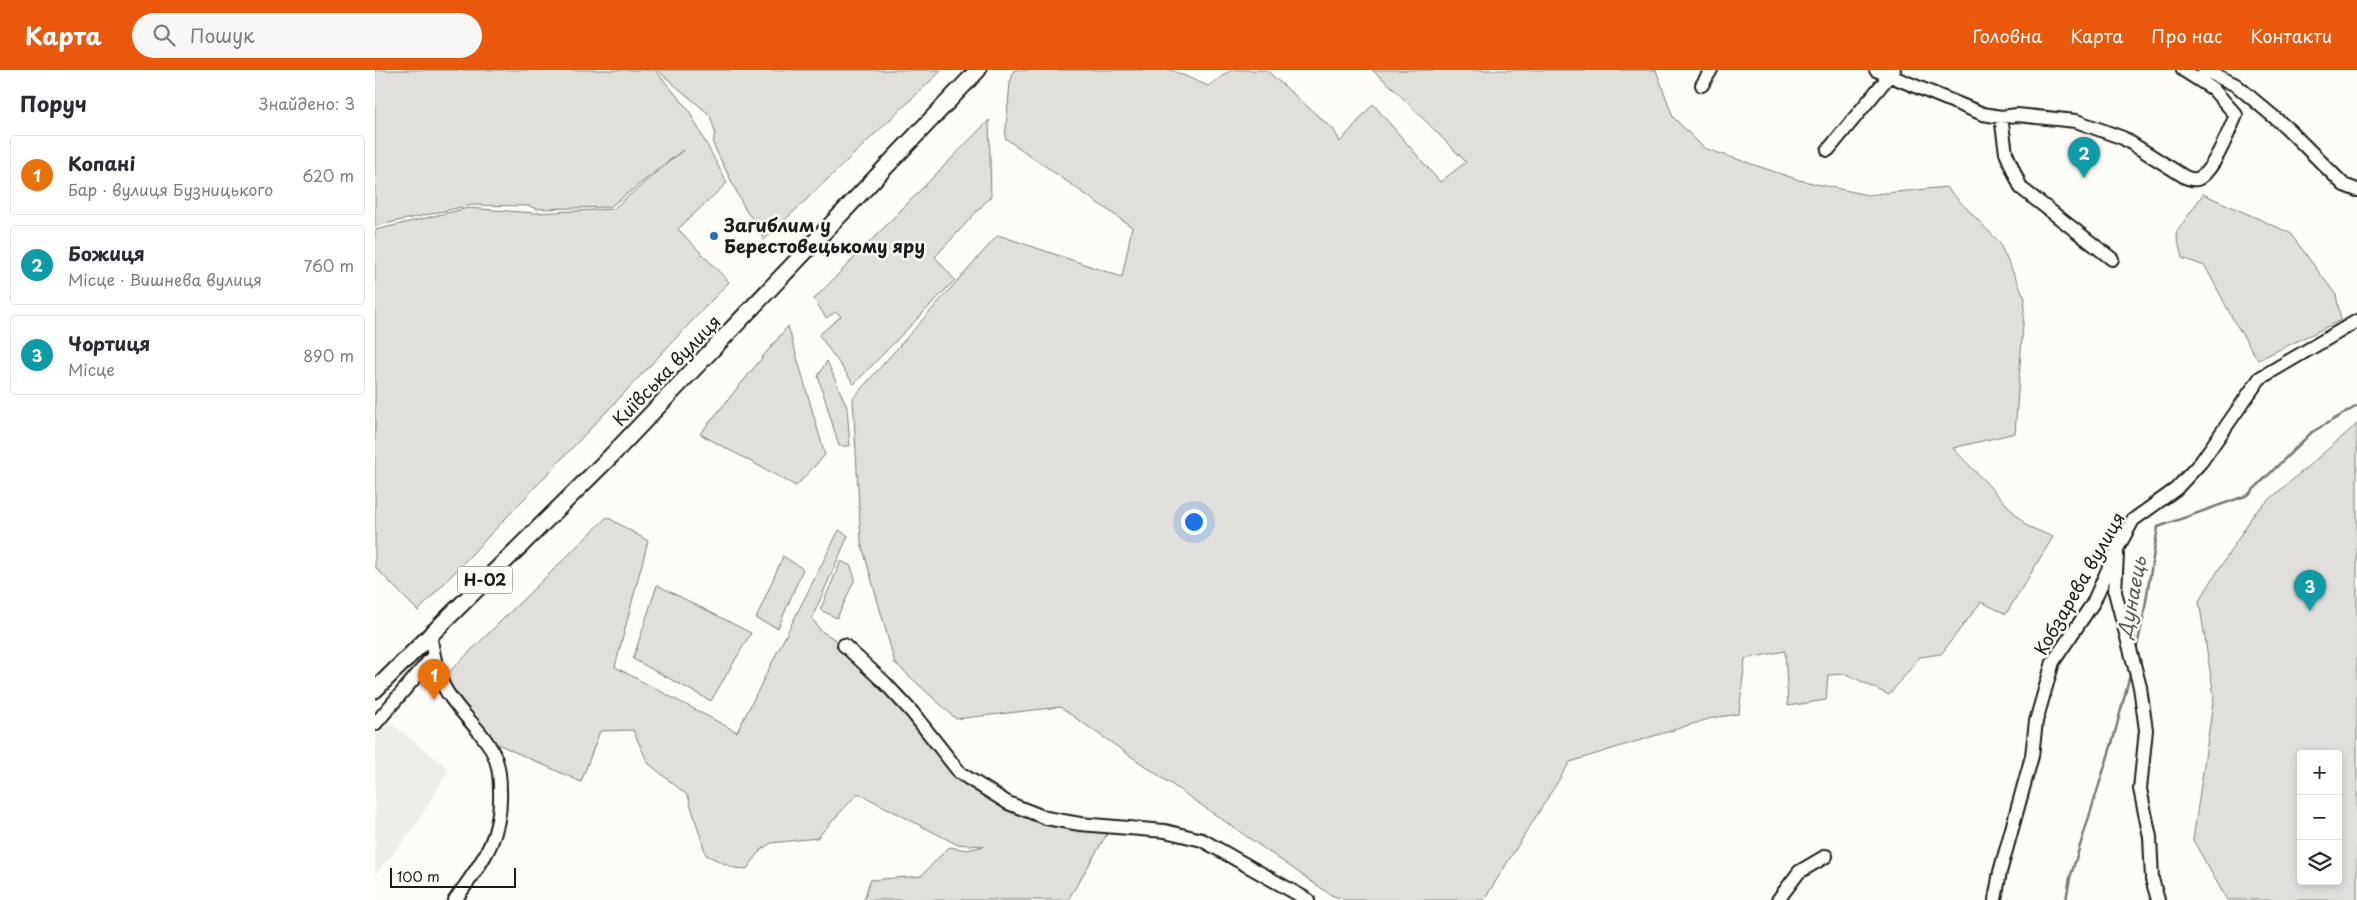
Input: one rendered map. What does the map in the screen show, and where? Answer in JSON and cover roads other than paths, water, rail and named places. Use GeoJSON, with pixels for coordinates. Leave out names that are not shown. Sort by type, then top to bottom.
{"type":"FeatureCollection","features":[{"type":"Feature","properties":{"kind":"main road","name":"Київська вулиця"},"geometry":{"type":"LineString","coordinates":[[375,690],[430,633],[611,456],[979,70]]}},
{"type":"Feature","properties":{"kind":"street"},"geometry":{"type":"LineString","coordinates":[[1702,85],[1711,70]]}},
{"type":"Feature","properties":{"kind":"street"},"geometry":{"type":"LineString","coordinates":[[1876,70],[1892,73],[1983,114],[2001,117],[2017,115],[2076,121],[2123,138],[2185,178],[2194,180],[2201,177],[2212,164],[2236,115],[2213,90],[2183,70]]}},
{"type":"Feature","properties":{"kind":"street"},"geometry":{"type":"LineString","coordinates":[[2206,71],[2213,90]]}},
{"type":"Feature","properties":{"kind":"street"},"geometry":{"type":"LineString","coordinates":[[2206,71],[2236,86],[2287,128],[2344,185],[2357,190]]}},
{"type":"Feature","properties":{"kind":"street"},"geometry":{"type":"LineString","coordinates":[[1828,150],[1892,73]]}},
{"type":"Feature","properties":{"kind":"street"},"geometry":{"type":"LineString","coordinates":[[2001,117],[2006,152],[2021,188],[2111,258]]}},
{"type":"Feature","properties":{"kind":"street","name":"Кобзарева вулиця"},"geometry":{"type":"LineString","coordinates":[[1995,900],[1999,872],[2032,756],[2036,721],[2053,662],[2093,603],[2118,547],[2133,520],[2176,489],[2201,462],[2260,378],[2357,321]]}},
{"type":"Feature","properties":{"kind":"street"},"geometry":{"type":"LineString","coordinates":[[2118,547],[2115,592],[2140,687],[2146,730],[2140,789],[2151,837],[2152,879],[2158,900]]}},
{"type":"Feature","properties":{"kind":"street"},"geometry":{"type":"LineString","coordinates":[[430,633],[443,685],[488,745],[496,759],[499,778],[501,806],[497,831],[485,857],[455,900]]}},
{"type":"Feature","properties":{"kind":"street"},"geometry":{"type":"LineString","coordinates":[[844,645],[885,683],[912,712],[960,773],[1008,803],[1046,818],[1081,824],[1165,831],[1202,840],[1308,900]]}},
{"type":"Feature","properties":{"kind":"street"},"geometry":{"type":"LineString","coordinates":[[375,724],[435,655]]}},
{"type":"Feature","properties":{"kind":"street"},"geometry":{"type":"LineString","coordinates":[[1778,900],[1799,872],[1826,856]]}},
{"type":"Feature","properties":{"kind":"waterway","name":"Дунаець"},"geometry":{"type":"LineString","coordinates":[[2136,651],[2158,527],[2248,495],[2312,432],[2357,406]]}},
{"type":"Feature","properties":{"kind":"waterway","name":"Дунаець"},"geometry":{"type":"LineString","coordinates":[[2066,900],[2070,878],[2113,740],[2131,671]]}},
{"type":"Feature","properties":{"kind":"place","name":"Божиця"},"geometry":{"type":"Point","coordinates":[2084,178]}},
{"type":"Feature","properties":{"kind":"place","name":"Загиблим у Берестовецькому яру"},"geometry":{"type":"Point","coordinates":[714,236]}},
{"type":"Feature","properties":{"kind":"place","name":"Чортиця"},"geometry":{"type":"Point","coordinates":[2310,611]}},
{"type":"Feature","properties":{"kind":"place","name":"Копані"},"geometry":{"type":"Point","coordinates":[434,700]}}]}
